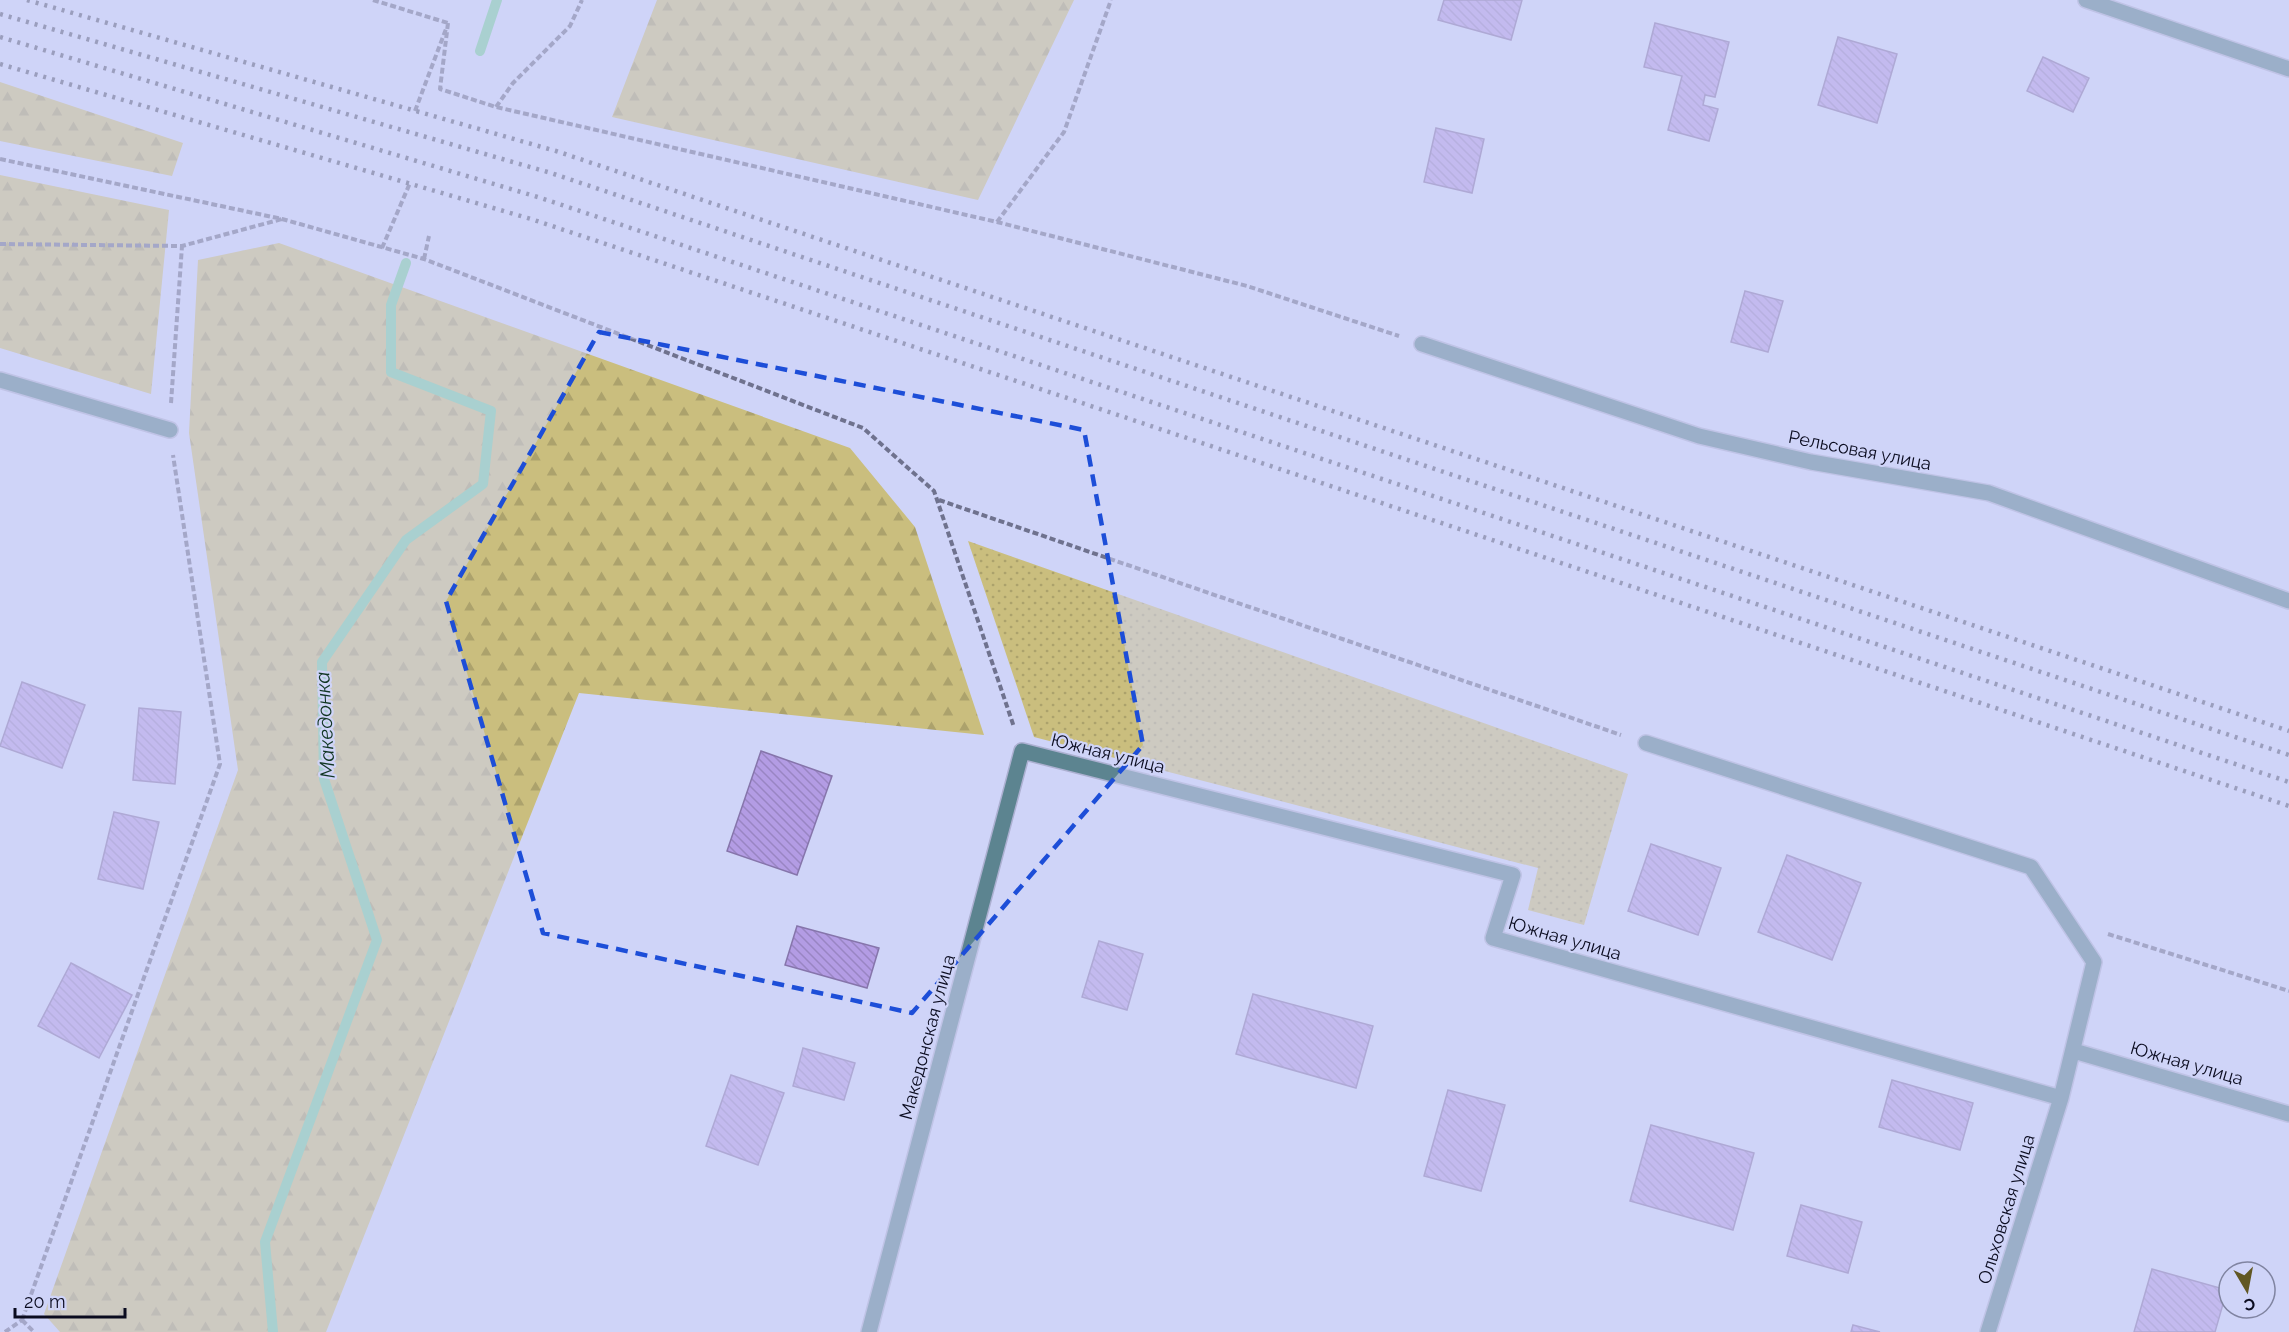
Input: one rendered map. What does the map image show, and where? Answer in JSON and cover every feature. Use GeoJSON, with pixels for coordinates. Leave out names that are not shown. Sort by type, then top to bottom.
{"type":"FeatureCollection","features":[{"type":"Feature","properties":{"kind":"street"},"geometry":{"type":"LineString","coordinates":[[2086,0],[2289,69]]}},
{"type":"Feature","properties":{"kind":"street","name":"Рельсовая улица"},"geometry":{"type":"LineString","coordinates":[[1422,344],[1699,436],[1811,462],[1989,493],[2289,601]]}},
{"type":"Feature","properties":{"kind":"street"},"geometry":{"type":"LineString","coordinates":[[0,380],[170,430]]}},
{"type":"Feature","properties":{"kind":"street"},"geometry":{"type":"LineString","coordinates":[[1646,743],[2031,867],[2094,962],[2061,1098]]}},
{"type":"Feature","properties":{"kind":"street","name":"Южная улица"},"geometry":{"type":"LineString","coordinates":[[1022,751],[1513,875],[1493,938],[2061,1098]]}},
{"type":"Feature","properties":{"kind":"street","name":"Македонская улица"},"geometry":{"type":"LineString","coordinates":[[869,1332],[1022,751]]}},
{"type":"Feature","properties":{"kind":"street","name":"Южная улица"},"geometry":{"type":"LineString","coordinates":[[2074,1051],[2289,1114]]}},
{"type":"Feature","properties":{"kind":"street","name":"Ольховская улица"},"geometry":{"type":"LineString","coordinates":[[1988,1332],[2061,1098]]}},
{"type":"Feature","properties":{"kind":"path"},"geometry":{"type":"LineString","coordinates":[[373,0],[448,23]]}},
{"type":"Feature","properties":{"kind":"path"},"geometry":{"type":"LineString","coordinates":[[496,107],[513,83],[570,26],[582,0]]}},
{"type":"Feature","properties":{"kind":"path"},"geometry":{"type":"LineString","coordinates":[[997,222],[1064,132],[1111,0]]}},
{"type":"Feature","properties":{"kind":"path"},"geometry":{"type":"LineString","coordinates":[[448,23],[440,89],[496,107],[997,222],[1247,286],[1422,344]]}},
{"type":"Feature","properties":{"kind":"path"},"geometry":{"type":"LineString","coordinates":[[415,111],[448,23]]}},
{"type":"Feature","properties":{"kind":"path"},"geometry":{"type":"LineString","coordinates":[[0,159],[282,219],[424,259],[863,428],[934,491],[1022,751]]}},
{"type":"Feature","properties":{"kind":"path"},"geometry":{"type":"LineString","coordinates":[[382,248],[410,183]]}},
{"type":"Feature","properties":{"kind":"path"},"geometry":{"type":"LineString","coordinates":[[0,243],[182,246],[282,219]]}},
{"type":"Feature","properties":{"kind":"path"},"geometry":{"type":"LineString","coordinates":[[424,259],[429,236]]}},
{"type":"Feature","properties":{"kind":"path"},"geometry":{"type":"LineString","coordinates":[[5,1332],[22,1320],[220,764],[170,430],[182,246]]}},
{"type":"Feature","properties":{"kind":"path"},"geometry":{"type":"LineString","coordinates":[[938,500],[1646,743]]}},
{"type":"Feature","properties":{"kind":"path"},"geometry":{"type":"LineString","coordinates":[[2101,931],[2289,991]]}},
{"type":"Feature","properties":{"kind":"path"},"geometry":{"type":"LineString","coordinates":[[22,1320],[34,1332]]}},
{"type":"Feature","properties":{"kind":"highlighted area"},"geometry":{"type":"Polygon","coordinates":[[[599,332],[1084,430],[1143,745],[912,1013],[543,933],[446,601],[599,332]]]}},
{"type":"Feature","properties":{"kind":"green space"},"geometry":{"type":"Polygon","coordinates":[[[657,0],[1074,0],[978,200],[612,117],[657,0]]]}},
{"type":"Feature","properties":{"kind":"green space"},"geometry":{"type":"Polygon","coordinates":[[[0,82],[183,143],[172,176],[0,141],[0,82]]]}},
{"type":"Feature","properties":{"kind":"green space"},"geometry":{"type":"Polygon","coordinates":[[[0,175],[169,210],[151,394],[0,348],[0,175]]]}},
{"type":"Feature","properties":{"kind":"green space"},"geometry":{"type":"Polygon","coordinates":[[[279,243],[850,448],[915,527],[984,735],[579,693],[326,1332],[60,1332],[44,1314],[238,770],[189,433],[198,260],[279,243]]]}},
{"type":"Feature","properties":{"kind":"green space"},"geometry":{"type":"Polygon","coordinates":[[[968,541],[1628,774],[1584,925],[1528,910],[1538,868],[1034,737],[968,541]]]}},
{"type":"Feature","properties":{"kind":"building"},"geometry":{"type":"Polygon","coordinates":[[[1444,0],[1522,0],[1511,40],[1438,20],[1444,0]]]}},
{"type":"Feature","properties":{"kind":"building"},"geometry":{"type":"Polygon","coordinates":[[[1655,23],[1729,42],[1715,97],[1705,95],[1703,105],[1718,109],[1709,141],[1668,130],[1682,76],[1644,67],[1655,23]]]}},
{"type":"Feature","properties":{"kind":"building"},"geometry":{"type":"Polygon","coordinates":[[[1838,37],[1897,54],[1877,123],[1818,105],[1838,37]]]}},
{"type":"Feature","properties":{"kind":"building"},"geometry":{"type":"Polygon","coordinates":[[[2043,57],[2089,78],[2073,112],[2027,91],[2043,57]]]}},
{"type":"Feature","properties":{"kind":"building"},"geometry":{"type":"Polygon","coordinates":[[[1436,128],[1484,139],[1472,193],[1424,182],[1436,128]]]}},
{"type":"Feature","properties":{"kind":"building"},"geometry":{"type":"Polygon","coordinates":[[[1745,291],[1783,301],[1768,352],[1731,342],[1745,291]]]}},
{"type":"Feature","properties":{"kind":"building"},"geometry":{"type":"Polygon","coordinates":[[[22,682],[85,705],[62,768],[0,746],[22,682]]]}},
{"type":"Feature","properties":{"kind":"building"},"geometry":{"type":"Polygon","coordinates":[[[139,708],[181,712],[175,784],[133,780],[139,708]]]}},
{"type":"Feature","properties":{"kind":"building"},"geometry":{"type":"Polygon","coordinates":[[[761,751],[832,776],[797,875],[727,851],[761,751]]]}},
{"type":"Feature","properties":{"kind":"building"},"geometry":{"type":"Polygon","coordinates":[[[114,812],[159,822],[143,889],[98,879],[114,812]]]}},
{"type":"Feature","properties":{"kind":"building"},"geometry":{"type":"Polygon","coordinates":[[[1651,844],[1721,868],[1698,935],[1628,911],[1651,844]]]}},
{"type":"Feature","properties":{"kind":"building"},"geometry":{"type":"Polygon","coordinates":[[[1787,855],[1861,883],[1832,960],[1758,932],[1787,855]]]}},
{"type":"Feature","properties":{"kind":"building"},"geometry":{"type":"Polygon","coordinates":[[[797,926],[879,948],[867,988],[785,965],[797,926]]]}},
{"type":"Feature","properties":{"kind":"building"},"geometry":{"type":"Polygon","coordinates":[[[1099,941],[1143,954],[1127,1010],[1082,997],[1099,941]]]}},
{"type":"Feature","properties":{"kind":"building"},"geometry":{"type":"Polygon","coordinates":[[[71,963],[132,995],[99,1058],[38,1026],[71,963]]]}},
{"type":"Feature","properties":{"kind":"building"},"geometry":{"type":"Polygon","coordinates":[[[1253,994],[1373,1026],[1356,1088],[1236,1054],[1253,994]]]}},
{"type":"Feature","properties":{"kind":"building"},"geometry":{"type":"Polygon","coordinates":[[[803,1048],[855,1063],[844,1100],[793,1086],[803,1048]]]}},
{"type":"Feature","properties":{"kind":"building"},"geometry":{"type":"Polygon","coordinates":[[[731,1075],[784,1093],[758,1165],[706,1146],[731,1075]]]}},
{"type":"Feature","properties":{"kind":"building"},"geometry":{"type":"Polygon","coordinates":[[[1892,1080],[1973,1103],[1960,1150],[1879,1127],[1892,1080]]]}},
{"type":"Feature","properties":{"kind":"building"},"geometry":{"type":"Polygon","coordinates":[[[1448,1090],[1505,1105],[1481,1191],[1424,1176],[1448,1090]]]}},
{"type":"Feature","properties":{"kind":"building"},"geometry":{"type":"Polygon","coordinates":[[[1651,1125],[1754,1153],[1733,1230],[1630,1201],[1651,1125]]]}},
{"type":"Feature","properties":{"kind":"building"},"geometry":{"type":"Polygon","coordinates":[[[1801,1205],[1862,1222],[1848,1273],[1787,1256],[1801,1205]]]}},
{"type":"Feature","properties":{"kind":"building"},"geometry":{"type":"Polygon","coordinates":[[[2152,1269],[2217,1287],[2218,1320],[2215,1332],[2134,1332],[2152,1269]]]}},
{"type":"Feature","properties":{"kind":"building"},"geometry":{"type":"Polygon","coordinates":[[[1853,1325],[1880,1332],[1851,1332],[1853,1325]]]}},
{"type":"Feature","properties":{"kind":"waterway","name":"Македонка"},"geometry":{"type":"LineString","coordinates":[[480,51],[497,0]]}},
{"type":"Feature","properties":{"kind":"waterway","name":"Македонка"},"geometry":{"type":"LineString","coordinates":[[273,1332],[265,1242],[377,940],[324,779],[322,662],[406,540],[483,484],[491,411],[391,372],[391,305],[406,263]]}},
{"type":"Feature","properties":{"kind":"railway"},"geometry":{"type":"LineString","coordinates":[[27,0],[556,151],[2289,731]]}},
{"type":"Feature","properties":{"kind":"railway"},"geometry":{"type":"LineString","coordinates":[[0,14],[551,173],[2289,755]]}},
{"type":"Feature","properties":{"kind":"railway"},"geometry":{"type":"LineString","coordinates":[[0,37],[541,198],[2289,782]]}},
{"type":"Feature","properties":{"kind":"railway"},"geometry":{"type":"LineString","coordinates":[[0,64],[531,219],[2289,806]]}}]}
